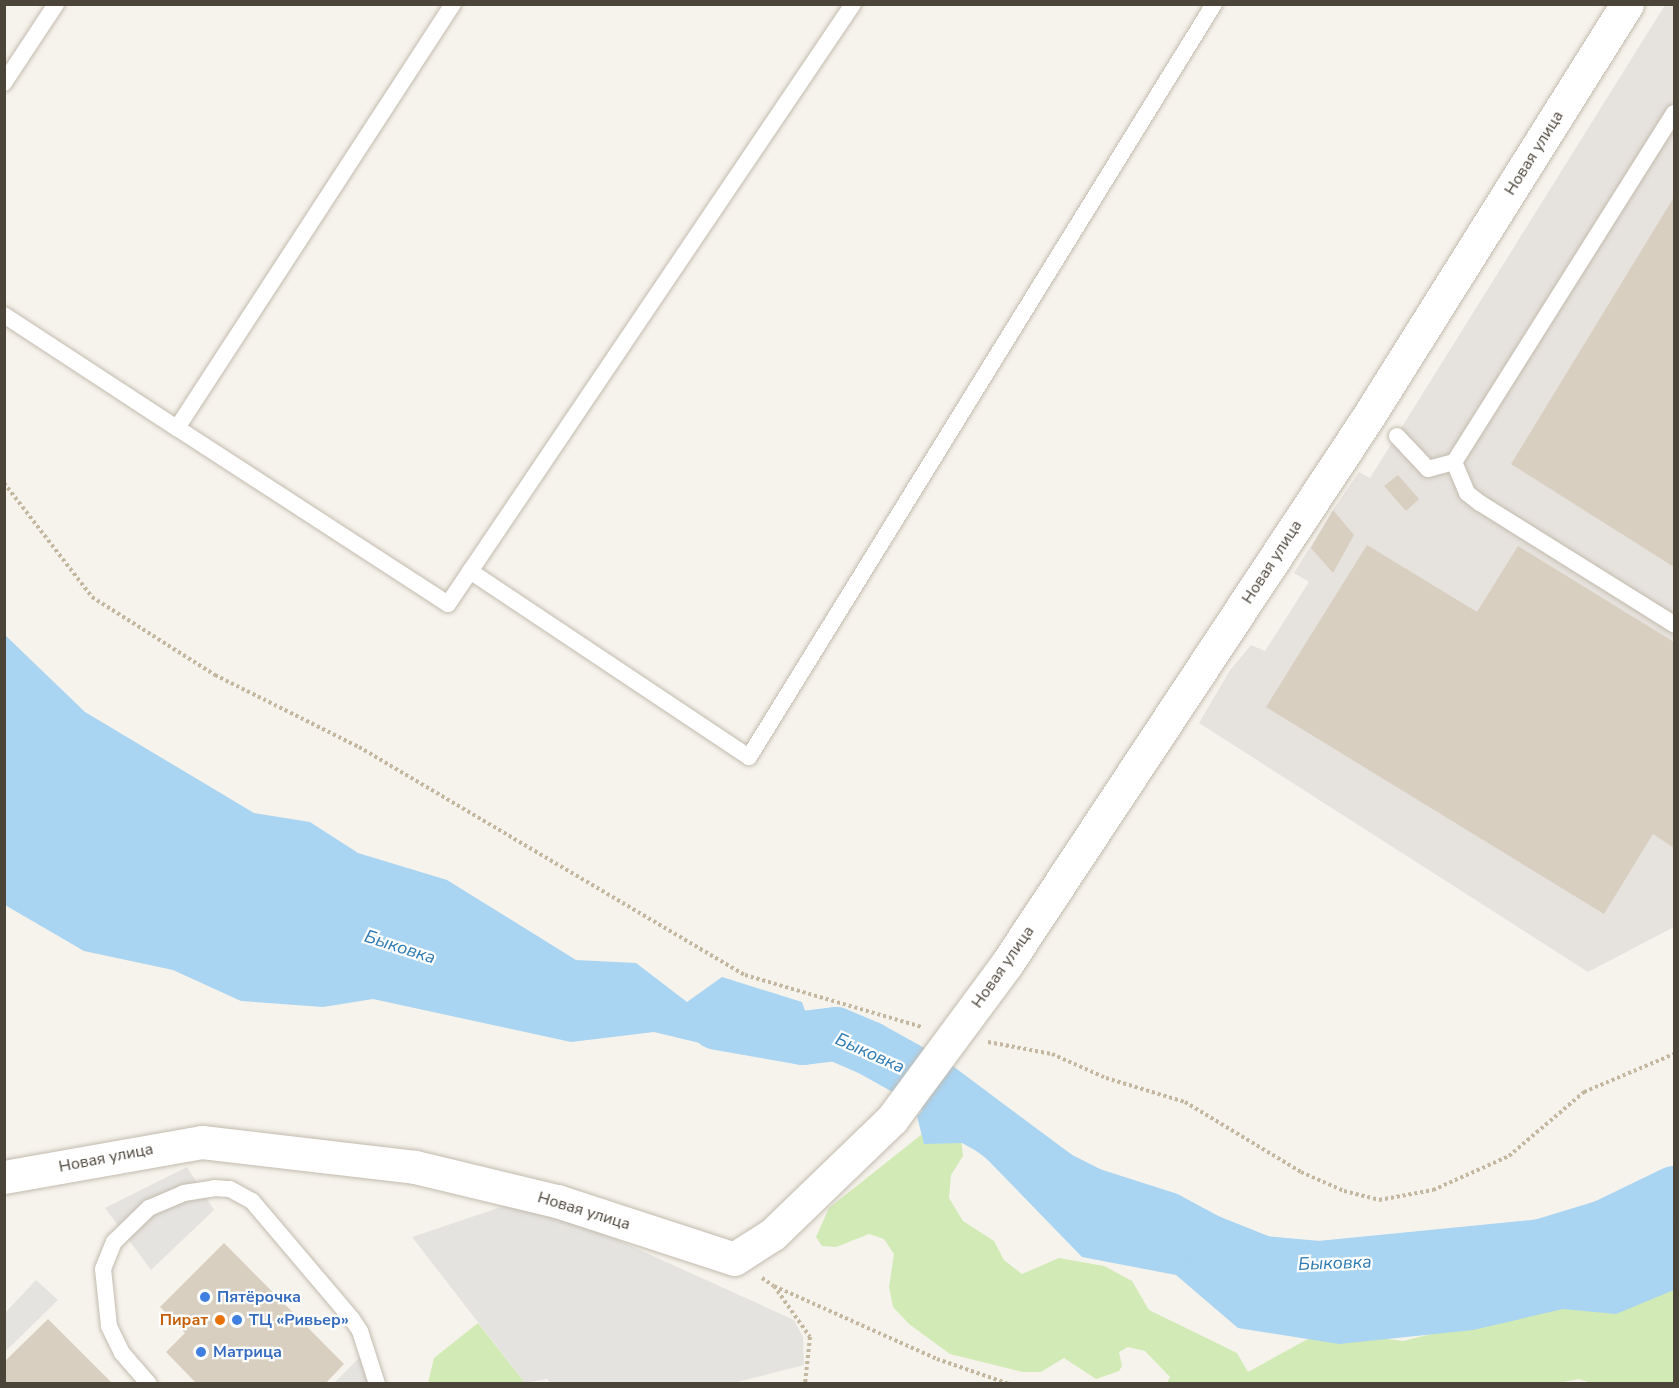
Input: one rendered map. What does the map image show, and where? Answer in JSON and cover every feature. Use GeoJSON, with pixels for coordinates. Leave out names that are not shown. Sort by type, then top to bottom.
{"type":"FeatureCollection","features":[{"type":"Feature","properties":{"kind":"street","name":"Новая улица"},"geometry":{"type":"LineString","coordinates":[[4,1177],[202,1142],[415,1167],[557,1201],[734,1259],[773,1234],[892,1119],[1006,965],[1368,417],[1627,4]]}},
{"type":"Feature","properties":{"kind":"lane"},"geometry":{"type":"LineString","coordinates":[[4,83],[56,4]]}},
{"type":"Feature","properties":{"kind":"lane"},"geometry":{"type":"LineString","coordinates":[[177,428],[453,4]]}},
{"type":"Feature","properties":{"kind":"lane"},"geometry":{"type":"LineString","coordinates":[[4,315],[448,604],[853,4]]}},
{"type":"Feature","properties":{"kind":"lane"},"geometry":{"type":"LineString","coordinates":[[470,571],[749,757],[1214,4]]}},
{"type":"Feature","properties":{"kind":"lane"},"geometry":{"type":"LineString","coordinates":[[1396,436],[1428,469],[1454,462],[1674,113]]}},
{"type":"Feature","properties":{"kind":"lane"},"geometry":{"type":"LineString","coordinates":[[1454,462],[1467,493],[1480,503],[1674,624]]}},
{"type":"Feature","properties":{"kind":"lane"},"geometry":{"type":"LineString","coordinates":[[149,1383],[122,1353],[109,1326],[103,1269],[114,1242],[149,1208],[184,1193],[214,1188],[230,1189],[252,1200],[352,1319],[360,1331],[377,1383]]}},
{"type":"Feature","properties":{"kind":"path"},"geometry":{"type":"LineString","coordinates":[[4,483],[92,597],[214,675],[358,747],[746,975],[947,1047],[1052,1054],[1106,1078],[1185,1102],[1301,1172],[1344,1191],[1379,1200],[1433,1190],[1509,1156],[1584,1092],[1674,1054]]}},
{"type":"Feature","properties":{"kind":"path"},"geometry":{"type":"LineString","coordinates":[[734,1259],[774,1286],[938,1359],[1007,1383]]}},
{"type":"Feature","properties":{"kind":"path"},"geometry":{"type":"LineString","coordinates":[[774,1286],[810,1336],[805,1383]]}},
{"type":"Feature","properties":{"kind":"shaded area"},"geometry":{"type":"Polygon","coordinates":[[[1665,5],[1674,5],[1674,927],[1588,972],[1199,723],[1230,670],[1251,645],[1265,651],[1309,582],[1294,573],[1333,510],[1359,472],[1370,478],[1665,5]]]}},
{"type":"Feature","properties":{"kind":"shaded area"},"geometry":{"type":"Polygon","coordinates":[[[187,1167],[214,1210],[151,1270],[105,1208],[187,1167]]]}},
{"type":"Feature","properties":{"kind":"shaded area"},"geometry":{"type":"Polygon","coordinates":[[[519,1201],[541,1205],[794,1320],[803,1337],[804,1365],[733,1383],[552,1384],[547,1379],[525,1383],[412,1237],[519,1201]]]}},
{"type":"Feature","properties":{"kind":"shaded area"},"geometry":{"type":"Polygon","coordinates":[[[36,1280],[58,1300],[5,1352],[5,1313],[36,1280]]]}},
{"type":"Feature","properties":{"kind":"shaded area"},"geometry":{"type":"Polygon","coordinates":[[[366,1351],[377,1383],[334,1383],[366,1351]]]}},
{"type":"Feature","properties":{"kind":"green space"},"geometry":{"type":"Polygon","coordinates":[[[931,1127],[961,1139],[963,1156],[951,1175],[949,1198],[963,1221],[994,1241],[1004,1260],[1022,1274],[1059,1258],[1104,1266],[1132,1281],[1149,1310],[1237,1353],[1248,1372],[1306,1340],[1332,1332],[1403,1341],[1674,1273],[1674,1383],[1591,1383],[1579,1379],[1553,1384],[1167,1383],[1170,1377],[1145,1351],[1128,1347],[1119,1352],[1122,1366],[1119,1371],[1096,1379],[1064,1358],[1041,1372],[1023,1372],[950,1354],[909,1324],[893,1307],[889,1287],[894,1254],[884,1239],[869,1234],[836,1247],[822,1246],[816,1237],[829,1208],[931,1127]]]}},
{"type":"Feature","properties":{"kind":"green space"},"geometry":{"type":"Polygon","coordinates":[[[478,1323],[525,1383],[428,1383],[434,1358],[478,1323]]]}},
{"type":"Feature","properties":{"kind":"water"},"geometry":{"type":"Polygon","coordinates":[[[4,634],[85,712],[254,813],[310,822],[358,853],[447,880],[576,960],[636,963],[687,1002],[722,977],[802,1002],[810,1025],[774,1046],[708,1045],[654,1032],[571,1042],[373,999],[323,1007],[241,1001],[173,970],[84,951],[5,905],[4,634]]]}},
{"type":"Feature","properties":{"kind":"water"},"geometry":{"type":"Polygon","coordinates":[[[933,1100],[947,1102],[1052,1197],[1137,1235],[1323,1284],[1589,1256],[1648,1221],[1674,1198],[1674,1290],[1616,1314],[1563,1309],[1473,1330],[1339,1344],[1238,1328],[1176,1275],[1082,1257],[982,1154],[962,1143],[924,1144],[917,1116],[933,1100]]]}},
{"type":"Feature","properties":{"kind":"building"},"geometry":{"type":"Polygon","coordinates":[[[1674,197],[1674,567],[1511,464],[1674,197]]]}},
{"type":"Feature","properties":{"kind":"building"},"geometry":{"type":"Polygon","coordinates":[[[1398,475],[1419,499],[1406,511],[1384,486],[1398,475]]]}},
{"type":"Feature","properties":{"kind":"building"},"geometry":{"type":"Polygon","coordinates":[[[1333,510],[1354,535],[1333,573],[1311,548],[1333,510]]]}},
{"type":"Feature","properties":{"kind":"building"},"geometry":{"type":"Polygon","coordinates":[[[1367,545],[1477,612],[1518,546],[1674,642],[1674,848],[1653,834],[1604,914],[1266,707],[1367,545]]]}},
{"type":"Feature","properties":{"kind":"building","name":"ТЦ «Ривьер»"},"geometry":{"type":"Polygon","coordinates":[[[224,1243],[344,1364],[325,1384],[197,1384],[166,1352],[185,1333],[160,1307],[224,1243]]]}},
{"type":"Feature","properties":{"kind":"building"},"geometry":{"type":"Polygon","coordinates":[[[48,1319],[111,1382],[109,1384],[4,1384],[4,1362],[48,1319]]]}},
{"type":"Feature","properties":{"kind":"waterway","name":"Быковка"},"geometry":{"type":"LineString","coordinates":[[717,1023],[803,1038],[836,1034],[869,1048],[925,1079],[1058,1178],[1089,1194],[1167,1219],[1208,1241],[1263,1263],[1318,1268],[1541,1246],[1604,1227],[1674,1193]]}},
{"type":"Feature","properties":{"kind":"place","name":"Пятёрочка"},"geometry":{"type":"Point","coordinates":[205,1297]}},
{"type":"Feature","properties":{"kind":"place","name":"Пират"},"geometry":{"type":"Point","coordinates":[220,1320]}},
{"type":"Feature","properties":{"kind":"place","name":"ТЦ «Ривьер»"},"geometry":{"type":"Point","coordinates":[237,1320]}},
{"type":"Feature","properties":{"kind":"place","name":"Матрица"},"geometry":{"type":"Point","coordinates":[201,1352]}}]}
